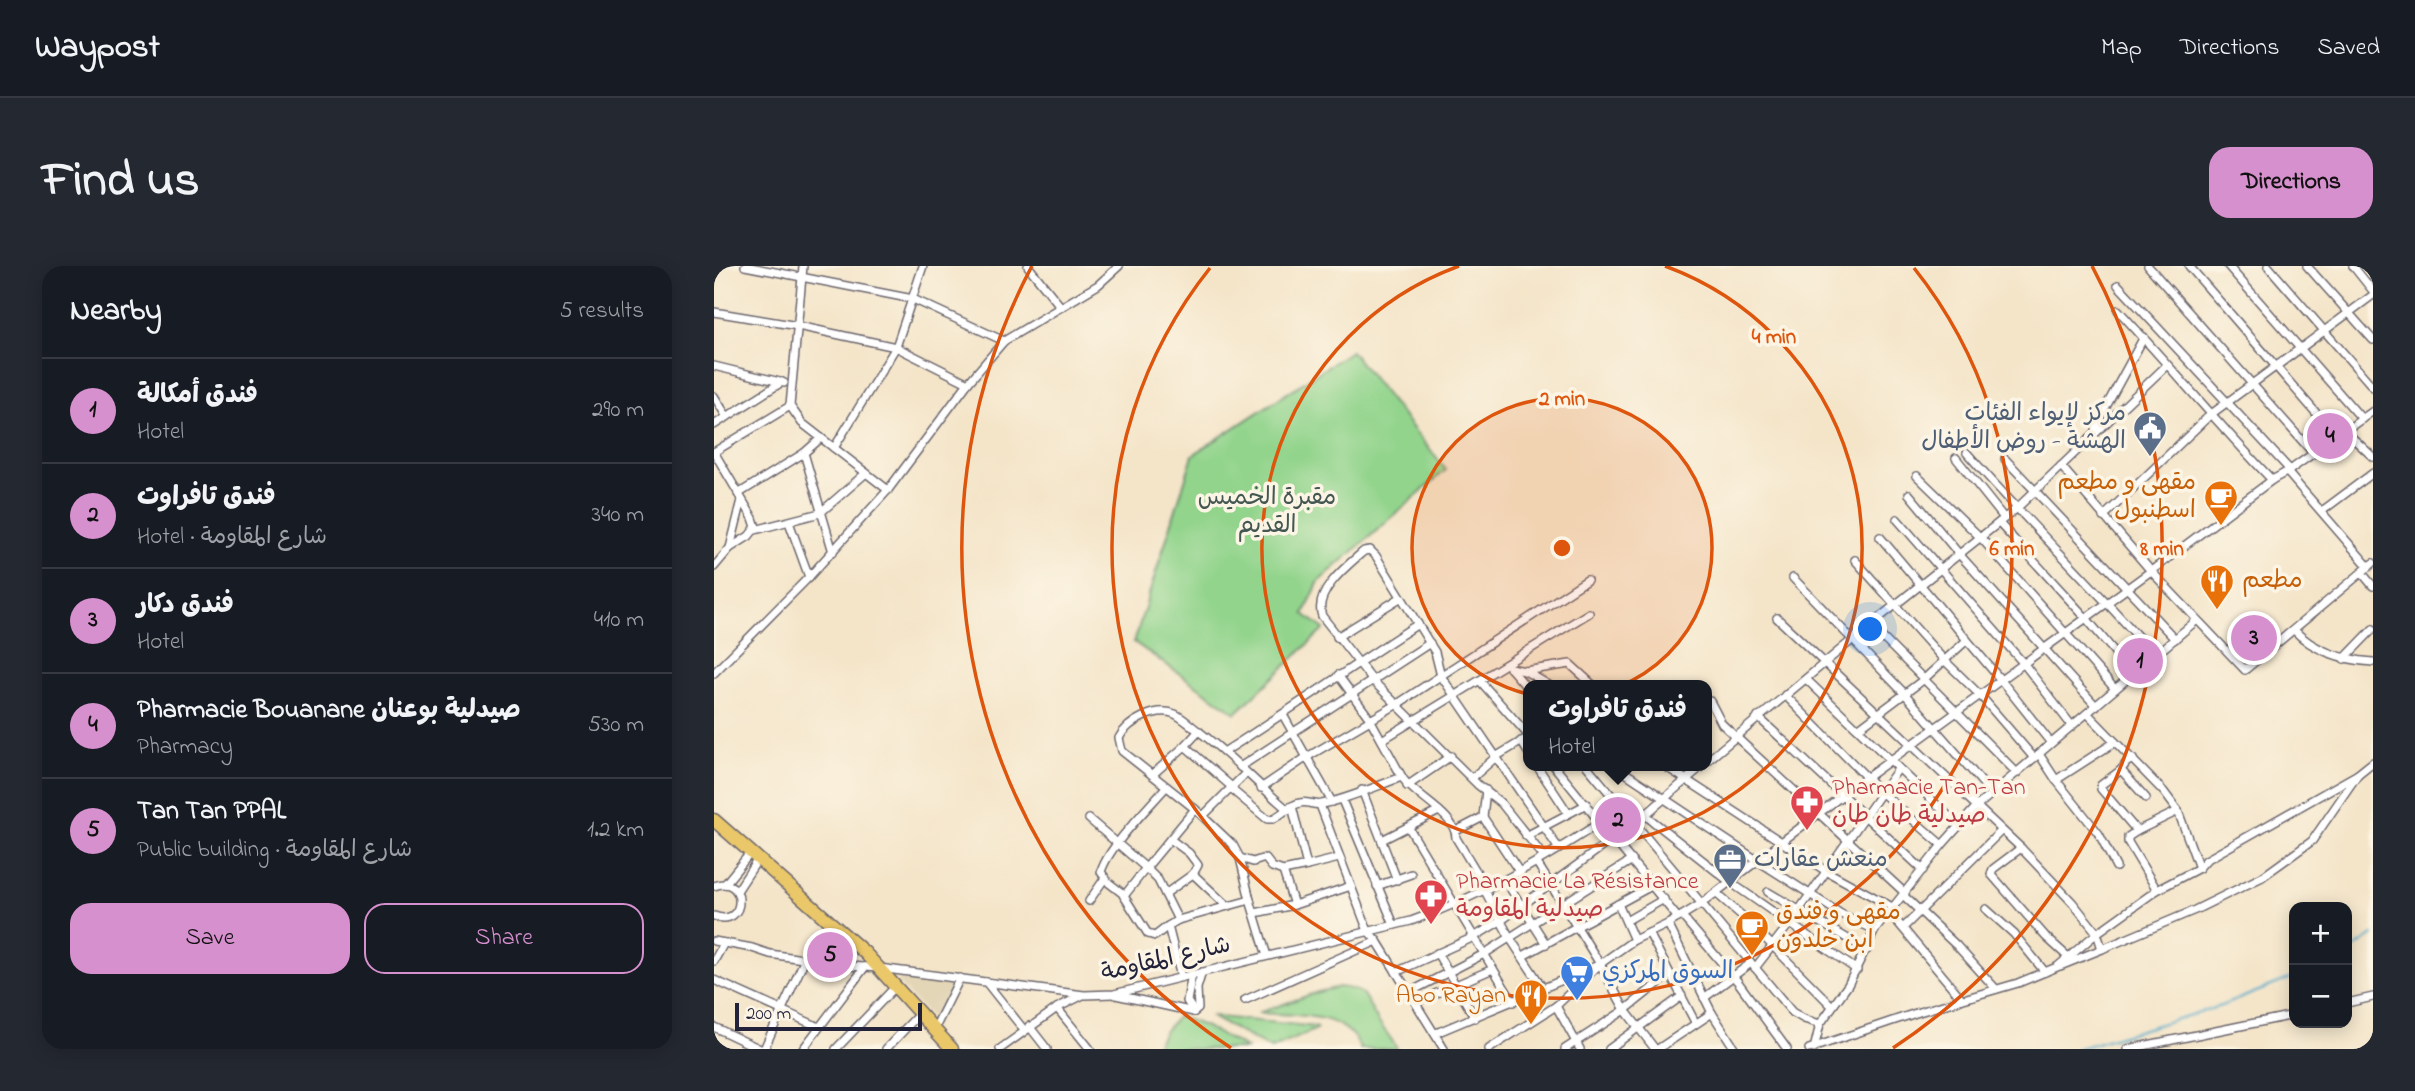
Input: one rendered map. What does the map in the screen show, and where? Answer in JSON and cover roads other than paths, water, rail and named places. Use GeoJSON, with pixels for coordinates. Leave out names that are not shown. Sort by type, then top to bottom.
{"type":"FeatureCollection","features":[{"type":"Feature","properties":{"kind":"main road"},"geometry":{"type":"LineString","coordinates":[[714,820],[853,942],[920,1013],[946,1047]]}},
{"type":"Feature","properties":{"kind":"street"},"geometry":{"type":"LineString","coordinates":[[745,266],[913,299],[1004,341]]}},
{"type":"Feature","properties":{"kind":"street"},"geometry":{"type":"LineString","coordinates":[[803,266],[790,406],[802,423],[888,490]]}},
{"type":"Feature","properties":{"kind":"street"},"geometry":{"type":"LineString","coordinates":[[834,448],[896,347],[923,266]]}},
{"type":"Feature","properties":{"kind":"street"},"geometry":{"type":"LineString","coordinates":[[1028,266],[1061,307]]}},
{"type":"Feature","properties":{"kind":"street"},"geometry":{"type":"LineString","coordinates":[[714,673],[833,552],[888,490],[968,383],[1004,341],[1098,285],[1119,266]]}},
{"type":"Feature","properties":{"kind":"street"},"geometry":{"type":"LineString","coordinates":[[2148,266],[2313,453]]}},
{"type":"Feature","properties":{"kind":"street"},"geometry":{"type":"LineString","coordinates":[[2189,266],[2336,436]]}},
{"type":"Feature","properties":{"kind":"street"},"geometry":{"type":"LineString","coordinates":[[2228,266],[2362,419]]}},
{"type":"Feature","properties":{"kind":"street"},"geometry":{"type":"LineString","coordinates":[[2268,266],[2373,387]]}},
{"type":"Feature","properties":{"kind":"street"},"geometry":{"type":"LineString","coordinates":[[2307,266],[2373,340]]}},
{"type":"Feature","properties":{"kind":"street"},"geometry":{"type":"LineString","coordinates":[[2103,517],[2210,415],[2373,293],[2353,266]]}},
{"type":"Feature","properties":{"kind":"street"},"geometry":{"type":"LineString","coordinates":[[2062,466],[2151,571],[2245,670],[2371,565],[2289,471],[2118,285]]}},
{"type":"Feature","properties":{"kind":"street"},"geometry":{"type":"LineString","coordinates":[[2118,310],[2210,415],[2272,480]]}},
{"type":"Feature","properties":{"kind":"street"},"geometry":{"type":"LineString","coordinates":[[714,312],[896,347],[968,383]]}},
{"type":"Feature","properties":{"kind":"street"},"geometry":{"type":"LineString","coordinates":[[2095,433],[2102,414],[2144,337]]}},
{"type":"Feature","properties":{"kind":"street"},"geometry":{"type":"LineString","coordinates":[[1712,757],[1870,625],[2016,509],[2167,365]]}},
{"type":"Feature","properties":{"kind":"street"},"geometry":{"type":"LineString","coordinates":[[714,366],[792,383]]}},
{"type":"Feature","properties":{"kind":"street"},"geometry":{"type":"LineString","coordinates":[[714,425],[782,382]]}},
{"type":"Feature","properties":{"kind":"street"},"geometry":{"type":"LineString","coordinates":[[714,396],[727,417]]}},
{"type":"Feature","properties":{"kind":"street"},"geometry":{"type":"LineString","coordinates":[[755,530],[753,518],[714,452],[790,406]]}},
{"type":"Feature","properties":{"kind":"street"},"geometry":{"type":"LineString","coordinates":[[1489,1049],[1556,1006],[1600,964],[1633,940],[1668,924],[1717,893],[1844,794],[2000,679],[2272,480],[2289,471],[2373,411]]}},
{"type":"Feature","properties":{"kind":"street"},"geometry":{"type":"LineString","coordinates":[[2345,430],[2373,457]]}},
{"type":"Feature","properties":{"kind":"street"},"geometry":{"type":"LineString","coordinates":[[730,548],[740,497],[804,453],[821,438]]}},
{"type":"Feature","properties":{"kind":"street"},"geometry":{"type":"LineString","coordinates":[[804,453],[833,552]]}},
{"type":"Feature","properties":{"kind":"street"},"geometry":{"type":"LineString","coordinates":[[1967,453],[2016,509],[2108,602],[2155,656]]}},
{"type":"Feature","properties":{"kind":"street"},"geometry":{"type":"LineString","coordinates":[[1956,458],[2002,520],[2133,674]]}},
{"type":"Feature","properties":{"kind":"street"},"geometry":{"type":"LineString","coordinates":[[2005,459],[2175,639]]}},
{"type":"Feature","properties":{"kind":"street"},"geometry":{"type":"LineString","coordinates":[[714,567],[730,548],[755,530],[820,513],[866,473]]}},
{"type":"Feature","properties":{"kind":"street"},"geometry":{"type":"LineString","coordinates":[[2322,511],[2373,473]]}},
{"type":"Feature","properties":{"kind":"street"},"geometry":{"type":"LineString","coordinates":[[1917,476],[1981,538],[2115,689]]}},
{"type":"Feature","properties":{"kind":"street"},"geometry":{"type":"LineString","coordinates":[[1909,494],[1959,554],[2096,706]]}},
{"type":"Feature","properties":{"kind":"street"},"geometry":{"type":"LineString","coordinates":[[1897,519],[2024,664],[2072,726]]}},
{"type":"Feature","properties":{"kind":"street"},"geometry":{"type":"LineString","coordinates":[[789,522],[809,577]]}},
{"type":"Feature","properties":{"kind":"street"},"geometry":{"type":"LineString","coordinates":[[1880,537],[2051,743]]}},
{"type":"Feature","properties":{"kind":"street"},"geometry":{"type":"LineString","coordinates":[[1545,857],[1501,803],[1373,681],[1322,616],[1320,603],[1324,595],[1338,576],[1364,551],[1374,553],[1430,643],[1438,660],[1441,676],[1559,849]]}},
{"type":"Feature","properties":{"kind":"street"},"geometry":{"type":"LineString","coordinates":[[1855,559],[1944,660],[2036,756],[2099,834],[2116,867]]}},
{"type":"Feature","properties":{"kind":"street"},"geometry":{"type":"LineString","coordinates":[[2362,573],[2373,586]]}},
{"type":"Feature","properties":{"kind":"street"},"geometry":{"type":"LineString","coordinates":[[1793,578],[1904,693],[1992,794]]}},
{"type":"Feature","properties":{"kind":"street"},"geometry":{"type":"LineString","coordinates":[[1261,788],[1307,757],[1396,705],[1587,580]]}},
{"type":"Feature","properties":{"kind":"street"},"geometry":{"type":"LineString","coordinates":[[1337,637],[1401,598]]}},
{"type":"Feature","properties":{"kind":"street"},"geometry":{"type":"LineString","coordinates":[[1382,740],[1508,666],[1589,613]]}},
{"type":"Feature","properties":{"kind":"street"},"geometry":{"type":"LineString","coordinates":[[1777,618],[2021,848],[2073,903],[2097,933],[2102,949]]}},
{"type":"Feature","properties":{"kind":"street"},"geometry":{"type":"LineString","coordinates":[[1812,1048],[1819,1024],[1857,970],[1875,930],[1942,845],[1976,807],[2197,620]]}},
{"type":"Feature","properties":{"kind":"street"},"geometry":{"type":"LineString","coordinates":[[1224,752],[1418,624]]}},
{"type":"Feature","properties":{"kind":"street"},"geometry":{"type":"LineString","coordinates":[[1870,625],[2017,773]]}},
{"type":"Feature","properties":{"kind":"street"},"geometry":{"type":"LineString","coordinates":[[2344,659],[2373,629]]}},
{"type":"Feature","properties":{"kind":"street"},"geometry":{"type":"LineString","coordinates":[[2294,630],[2313,645],[2344,659],[2373,662]]}},
{"type":"Feature","properties":{"kind":"street"},"geometry":{"type":"LineString","coordinates":[[1859,729],[1923,680],[1967,640]]}},
{"type":"Feature","properties":{"kind":"street"},"geometry":{"type":"LineString","coordinates":[[1203,816],[1232,789],[1243,770],[1292,732],[1430,643]]}},
{"type":"Feature","properties":{"kind":"street"},"geometry":{"type":"LineString","coordinates":[[1525,671],[1570,664],[1588,680]]}},
{"type":"Feature","properties":{"kind":"street"},"geometry":{"type":"LineString","coordinates":[[1508,666],[1525,671],[1540,680]]}},
{"type":"Feature","properties":{"kind":"street"},"geometry":{"type":"LineString","coordinates":[[1508,666],[1523,683]]}},
{"type":"Feature","properties":{"kind":"street"},"geometry":{"type":"LineString","coordinates":[[1338,676],[1370,719],[1407,786],[1439,811],[1456,831],[1456,838],[1510,938],[1542,987]]}},
{"type":"Feature","properties":{"kind":"street"},"geometry":{"type":"LineString","coordinates":[[1806,679],[1959,826]]}},
{"type":"Feature","properties":{"kind":"street"},"geometry":{"type":"LineString","coordinates":[[1480,681],[1523,729]]}},
{"type":"Feature","properties":{"kind":"street"},"geometry":{"type":"LineString","coordinates":[[1785,695],[1881,792],[1942,845]]}},
{"type":"Feature","properties":{"kind":"street"},"geometry":{"type":"LineString","coordinates":[[1712,705],[1722,724],[1848,839],[1996,989]]}},
{"type":"Feature","properties":{"kind":"street"},"geometry":{"type":"LineString","coordinates":[[1267,956],[1241,858],[1233,845],[1195,809],[1122,751],[1119,738],[1125,729],[1152,713],[1164,711],[1177,715],[1199,731],[1261,788],[1290,808],[1307,866]]}},
{"type":"Feature","properties":{"kind":"street"},"geometry":{"type":"LineString","coordinates":[[2088,714],[2164,792],[2178,811],[2199,868]]}},
{"type":"Feature","properties":{"kind":"street"},"geometry":{"type":"LineString","coordinates":[[1283,715],[1332,802]]}},
{"type":"Feature","properties":{"kind":"street"},"geometry":{"type":"LineString","coordinates":[[1758,717],[1923,870]]}},
{"type":"Feature","properties":{"kind":"street"},"geometry":{"type":"LineString","coordinates":[[1152,775],[1199,731]]}},
{"type":"Feature","properties":{"kind":"street"},"geometry":{"type":"LineString","coordinates":[[1472,778],[1497,755],[1521,741],[1523,744]]}},
{"type":"Feature","properties":{"kind":"street"},"geometry":{"type":"LineString","coordinates":[[2056,780],[2115,742]]}},
{"type":"Feature","properties":{"kind":"street"},"geometry":{"type":"LineString","coordinates":[[1185,746],[1267,819],[1277,818],[1290,808],[1305,802],[1320,805],[1342,800],[1362,790],[1402,777]]}},
{"type":"Feature","properties":{"kind":"street"},"geometry":{"type":"LineString","coordinates":[[1407,786],[1451,756]]}},
{"type":"Feature","properties":{"kind":"street"},"geometry":{"type":"LineString","coordinates":[[2133,759],[2101,785],[2101,789],[2137,831]]}},
{"type":"Feature","properties":{"kind":"street"},"geometry":{"type":"LineString","coordinates":[[2057,967],[2067,956],[2157,890],[2358,774],[2373,762]]}},
{"type":"Feature","properties":{"kind":"street"},"geometry":{"type":"LineString","coordinates":[[1704,999],[1733,976],[1753,965],[1772,946],[1898,769]]}},
{"type":"Feature","properties":{"kind":"street"},"geometry":{"type":"LineString","coordinates":[[2121,770],[2146,798]]}},
{"type":"Feature","properties":{"kind":"street"},"geometry":{"type":"LineString","coordinates":[[1540,771],[1568,813]]}},
{"type":"Feature","properties":{"kind":"street"},"geometry":{"type":"LineString","coordinates":[[1558,771],[1733,976],[1787,1049]]}},
{"type":"Feature","properties":{"kind":"street"},"geometry":{"type":"LineString","coordinates":[[1591,771],[1792,1012],[1819,1024]]}},
{"type":"Feature","properties":{"kind":"street"},"geometry":{"type":"LineString","coordinates":[[1622,771],[1841,914],[1875,930]]}},
{"type":"Feature","properties":{"kind":"street"},"geometry":{"type":"LineString","coordinates":[[1672,771],[1892,911],[1962,999]]}},
{"type":"Feature","properties":{"kind":"street"},"geometry":{"type":"LineString","coordinates":[[1636,823],[1696,771]]}},
{"type":"Feature","properties":{"kind":"street"},"geometry":{"type":"LineString","coordinates":[[1812,1048],[2045,972],[2187,914],[2262,877],[2312,841],[2358,774]]}},
{"type":"Feature","properties":{"kind":"street"},"geometry":{"type":"LineString","coordinates":[[1166,787],[1118,843],[1102,868],[1102,874],[1124,896],[1143,928],[1151,936],[1157,935],[1178,920],[1250,900]]}},
{"type":"Feature","properties":{"kind":"street"},"geometry":{"type":"LineString","coordinates":[[1362,790],[1396,880]]}},
{"type":"Feature","properties":{"kind":"street"},"geometry":{"type":"LineString","coordinates":[[1486,790],[1483,817],[1520,873]]}},
{"type":"Feature","properties":{"kind":"street"},"geometry":{"type":"LineString","coordinates":[[1342,800],[1394,925]]}},
{"type":"Feature","properties":{"kind":"street"},"geometry":{"type":"LineString","coordinates":[[1526,836],[1587,804]]}},
{"type":"Feature","properties":{"kind":"street"},"geometry":{"type":"LineString","coordinates":[[1320,805],[1368,931],[1410,992],[1444,1049]]}},
{"type":"Feature","properties":{"kind":"street"},"geometry":{"type":"LineString","coordinates":[[1124,896],[1195,809]]}},
{"type":"Feature","properties":{"kind":"street"},"geometry":{"type":"LineString","coordinates":[[1382,840],[1439,811]]}},
{"type":"Feature","properties":{"kind":"street"},"geometry":{"type":"LineString","coordinates":[[2157,890],[2128,839],[2137,831],[2178,811]]}},
{"type":"Feature","properties":{"kind":"street"},"geometry":{"type":"LineString","coordinates":[[1645,815],[1730,882],[1857,970]]}},
{"type":"Feature","properties":{"kind":"street"},"geometry":{"type":"LineString","coordinates":[[1456,831],[1483,817]]}},
{"type":"Feature","properties":{"kind":"street"},"geometry":{"type":"LineString","coordinates":[[1089,819],[1158,880],[1178,920]]}},
{"type":"Feature","properties":{"kind":"street","name":"شارع المقاومة"},"geometry":{"type":"LineString","coordinates":[[714,941],[770,954],[849,967],[879,968],[1084,995],[1114,994],[1394,925],[1455,905],[1520,873],[1601,822]]}},
{"type":"Feature","properties":{"kind":"street"},"geometry":{"type":"LineString","coordinates":[[1409,828],[1513,1002]]}},
{"type":"Feature","properties":{"kind":"street"},"geometry":{"type":"LineString","coordinates":[[1903,928],[2001,831]]}},
{"type":"Feature","properties":{"kind":"street"},"geometry":{"type":"LineString","coordinates":[[1396,972],[1474,937],[1502,920],[1614,838]]}},
{"type":"Feature","properties":{"kind":"street"},"geometry":{"type":"LineString","coordinates":[[1165,894],[1196,871],[1197,862],[1170,839]]}},
{"type":"Feature","properties":{"kind":"street"},"geometry":{"type":"LineString","coordinates":[[2021,848],[1993,869],[1991,874],[2046,937],[2067,956]]}},
{"type":"Feature","properties":{"kind":"street"},"geometry":{"type":"LineString","coordinates":[[714,886],[726,884],[755,855]]}},
{"type":"Feature","properties":{"kind":"street"},"geometry":{"type":"LineString","coordinates":[[737,891],[755,855]]}},
{"type":"Feature","properties":{"kind":"street"},"geometry":{"type":"LineString","coordinates":[[1241,858],[1253,862],[1265,858],[1272,867],[1283,871],[1339,858]]}},
{"type":"Feature","properties":{"kind":"street"},"geometry":{"type":"LineString","coordinates":[[1410,992],[1484,954],[1632,860]]}},
{"type":"Feature","properties":{"kind":"street"},"geometry":{"type":"LineString","coordinates":[[1537,863],[1577,925],[1625,1010],[1656,1049],[1712,1013]]}},
{"type":"Feature","properties":{"kind":"street"},"geometry":{"type":"LineString","coordinates":[[1283,871],[1294,905]]}},
{"type":"Feature","properties":{"kind":"street"},"geometry":{"type":"LineString","coordinates":[[1193,874],[1227,906]]}},
{"type":"Feature","properties":{"kind":"street"},"geometry":{"type":"LineString","coordinates":[[1377,886],[1411,874]]}},
{"type":"Feature","properties":{"kind":"street"},"geometry":{"type":"LineString","coordinates":[[1089,901],[1105,878]]}},
{"type":"Feature","properties":{"kind":"street"},"geometry":{"type":"LineString","coordinates":[[1505,880],[1546,944]]}},
{"type":"Feature","properties":{"kind":"street"},"geometry":{"type":"LineString","coordinates":[[715,926],[718,917],[732,915],[739,907],[737,891],[726,884]]}},
{"type":"Feature","properties":{"kind":"street"},"geometry":{"type":"LineString","coordinates":[[1523,956],[1653,885]]}},
{"type":"Feature","properties":{"kind":"street"},"geometry":{"type":"LineString","coordinates":[[1255,913],[1294,905],[1351,886]]}},
{"type":"Feature","properties":{"kind":"street"},"geometry":{"type":"LineString","coordinates":[[1768,892],[1867,950]]}},
{"type":"Feature","properties":{"kind":"street"},"geometry":{"type":"LineString","coordinates":[[1717,893],[1832,1006]]}},
{"type":"Feature","properties":{"kind":"street"},"geometry":{"type":"LineString","coordinates":[[1626,920],[1664,898]]}},
{"type":"Feature","properties":{"kind":"street"},"geometry":{"type":"LineString","coordinates":[[1618,904],[1633,940]]}},
{"type":"Feature","properties":{"kind":"street"},"geometry":{"type":"LineString","coordinates":[[1986,909],[2014,933],[2045,972]]}},
{"type":"Feature","properties":{"kind":"street"},"geometry":{"type":"LineString","coordinates":[[1668,924],[1704,999],[1735,1049]]}},
{"type":"Feature","properties":{"kind":"street"},"geometry":{"type":"LineString","coordinates":[[1168,926],[1181,977]]}},
{"type":"Feature","properties":{"kind":"street"},"geometry":{"type":"LineString","coordinates":[[1648,933],[1695,1022]]}},
{"type":"Feature","properties":{"kind":"street"},"geometry":{"type":"LineString","coordinates":[[1244,1000],[1377,941]]}},
{"type":"Feature","properties":{"kind":"street"},"geometry":{"type":"LineString","coordinates":[[714,961],[724,943]]}},
{"type":"Feature","properties":{"kind":"street"},"geometry":{"type":"LineString","coordinates":[[1437,953],[1475,1018]]}},
{"type":"Feature","properties":{"kind":"street"},"geometry":{"type":"LineString","coordinates":[[714,1027],[762,1049],[805,959]]}},
{"type":"Feature","properties":{"kind":"street"},"geometry":{"type":"LineString","coordinates":[[1436,1033],[1600,964]]}},
{"type":"Feature","properties":{"kind":"street"},"geometry":{"type":"LineString","coordinates":[[803,1049],[865,967]]}},
{"type":"Feature","properties":{"kind":"street"},"geometry":{"type":"LineString","coordinates":[[1416,1002],[1493,969]]}},
{"type":"Feature","properties":{"kind":"street"},"geometry":{"type":"LineString","coordinates":[[1194,1012],[1198,1009],[1197,988],[1202,972]]}},
{"type":"Feature","properties":{"kind":"street"},"geometry":{"type":"LineString","coordinates":[[1192,974],[1187,1000],[1194,1012]]}},
{"type":"Feature","properties":{"kind":"street"},"geometry":{"type":"LineString","coordinates":[[1565,1049],[1577,1046],[1670,974]]}},
{"type":"Feature","properties":{"kind":"street"},"geometry":{"type":"LineString","coordinates":[[934,1030],[960,978]]}},
{"type":"Feature","properties":{"kind":"street"},"geometry":{"type":"LineString","coordinates":[[714,980],[819,1027]]}},
{"type":"Feature","properties":{"kind":"street"},"geometry":{"type":"LineString","coordinates":[[986,982],[1047,1049]]}},
{"type":"Feature","properties":{"kind":"street"},"geometry":{"type":"LineString","coordinates":[[836,1049],[896,986]]}},
{"type":"Feature","properties":{"kind":"street"},"geometry":{"type":"LineString","coordinates":[[1114,994],[1194,1012]]}},
{"type":"Feature","properties":{"kind":"street"},"geometry":{"type":"LineString","coordinates":[[1000,1049],[1057,1007],[1084,995]]}},
{"type":"Feature","properties":{"kind":"street"},"geometry":{"type":"LineString","coordinates":[[1609,1049],[1682,996]]}},
{"type":"Feature","properties":{"kind":"street"},"geometry":{"type":"LineString","coordinates":[[2352,1002],[2373,997]]}},
{"type":"Feature","properties":{"kind":"street"},"geometry":{"type":"LineString","coordinates":[[1556,1006],[1577,1046]]}},
{"type":"Feature","properties":{"kind":"street"},"geometry":{"type":"LineString","coordinates":[[1057,1007],[1090,1049]]}},
{"type":"Feature","properties":{"kind":"street"},"geometry":{"type":"LineString","coordinates":[[886,1049],[920,1013]]}},
{"type":"Feature","properties":{"kind":"street"},"geometry":{"type":"LineString","coordinates":[[2128,1049],[2289,1016]]}},
{"type":"Feature","properties":{"kind":"waterway"},"geometry":{"type":"LineString","coordinates":[[2352,950],[2373,935]]}},
{"type":"Feature","properties":{"kind":"waterway"},"geometry":{"type":"LineString","coordinates":[[2076,1049],[2221,1006],[2289,979]]}},
{"type":"Feature","properties":{"kind":"place","name":"Pharmacie Bouanane صيدلية بوعنان"},"geometry":{"type":"Point","coordinates":[2330,436]}},
{"type":"Feature","properties":{"kind":"place","name":"مركز لإيواء الفئات الهشة - روض الأطفال"},"geometry":{"type":"Point","coordinates":[2150,458]}},
{"type":"Feature","properties":{"kind":"place","name":"مقهى و مطعم اسطنبول"},"geometry":{"type":"Point","coordinates":[2221,527]}},
{"type":"Feature","properties":{"kind":"place","name":"مطعم"},"geometry":{"type":"Point","coordinates":[2217,611]}},
{"type":"Feature","properties":{"kind":"place","name":"فندق دكار"},"geometry":{"type":"Point","coordinates":[2254,638]}},
{"type":"Feature","properties":{"kind":"place","name":"فندق أمكالة"},"geometry":{"type":"Point","coordinates":[2140,661]}},
{"type":"Feature","properties":{"kind":"place","name":"فندق تافراوت"},"geometry":{"type":"Point","coordinates":[1618,820]}},
{"type":"Feature","properties":{"kind":"place","name":"Pharmacie Tan-Tan صيدلية طان طان"},"geometry":{"type":"Point","coordinates":[1807,832]}},
{"type":"Feature","properties":{"kind":"place","name":"منعش عقارات"},"geometry":{"type":"Point","coordinates":[1730,890]}},
{"type":"Feature","properties":{"kind":"place","name":"Pharmacie La Résistance صيدلية المقاومة"},"geometry":{"type":"Point","coordinates":[1431,926]}},
{"type":"Feature","properties":{"kind":"place","name":"Tan Tan PPAL"},"geometry":{"type":"Point","coordinates":[830,955]}},
{"type":"Feature","properties":{"kind":"place","name":"مقهى و فندق ابن خلدون"},"geometry":{"type":"Point","coordinates":[1752,957]}},
{"type":"Feature","properties":{"kind":"place","name":"السوق المركزي"},"geometry":{"type":"Point","coordinates":[1577,1002]}},
{"type":"Feature","properties":{"kind":"place","name":"Abo Rayan"},"geometry":{"type":"Point","coordinates":[1531,1026]}},
{"type":"Feature","properties":{"kind":"park label","name":"مقبرة الخميس القديم"},"geometry":{"type":"Point","coordinates":[1267,512]}}]}
